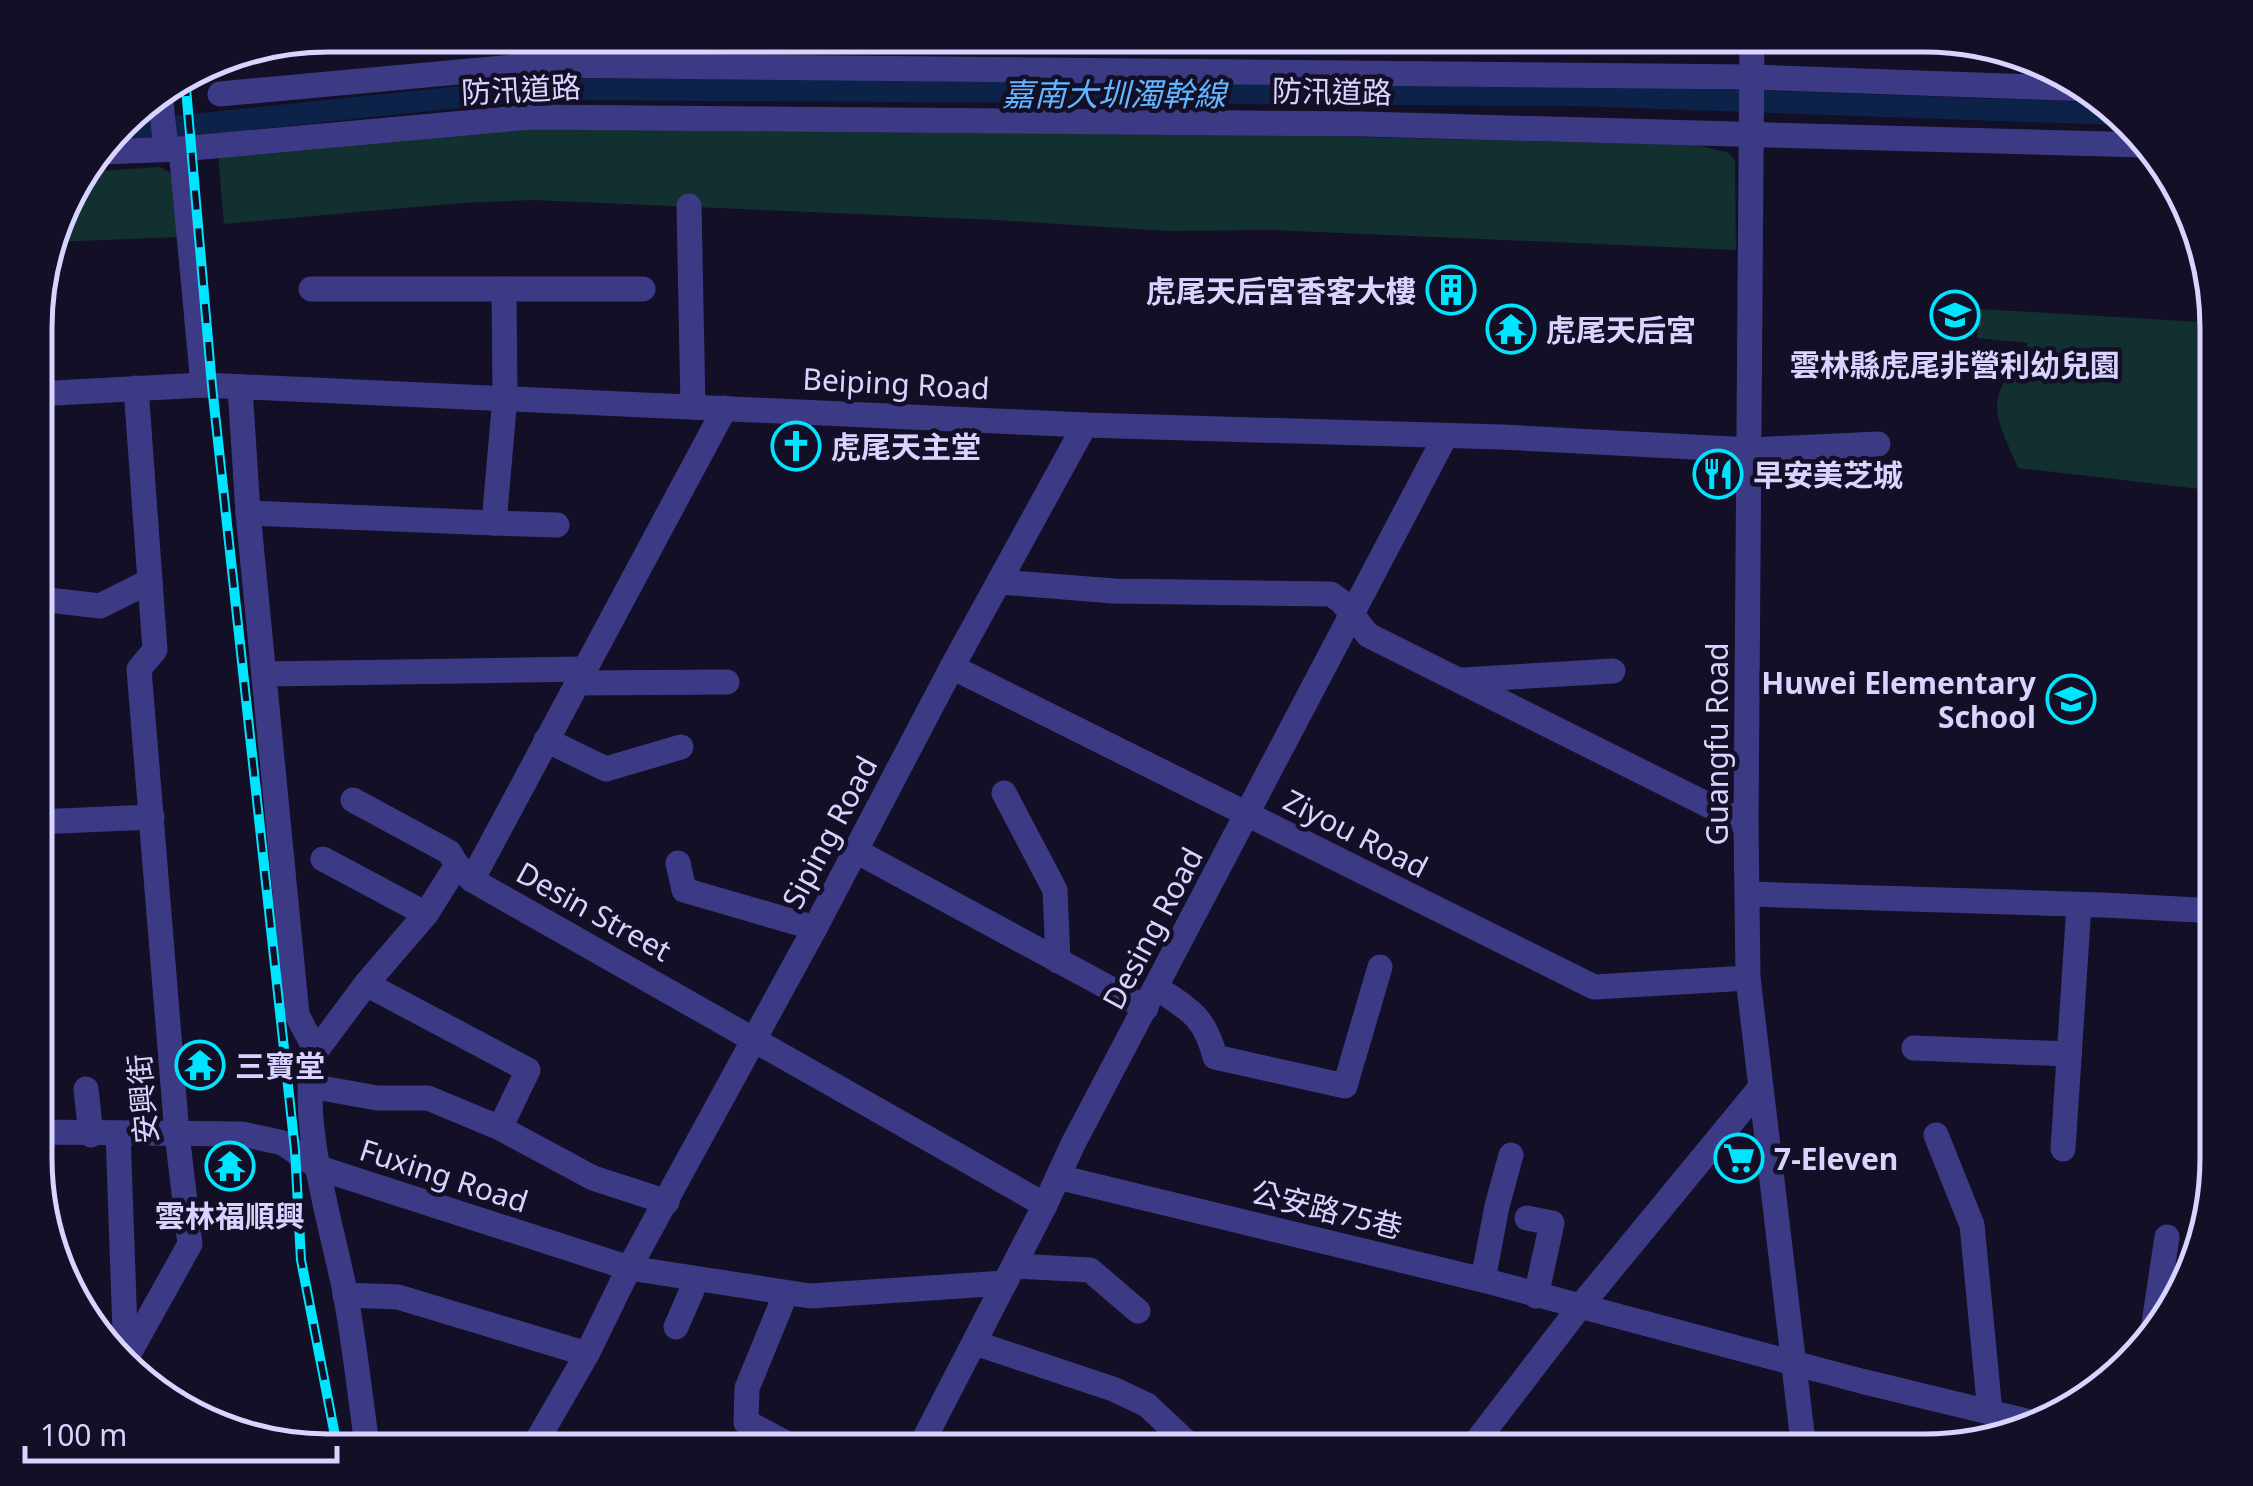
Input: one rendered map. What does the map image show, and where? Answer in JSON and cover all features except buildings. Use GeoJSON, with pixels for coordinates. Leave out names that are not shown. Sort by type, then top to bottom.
{"type":"FeatureCollection","features":[{"type":"Feature","properties":{"kind":"street","name":"Guangfu Road"},"geometry":{"type":"LineString","coordinates":[[1752,53],[1748,978],[1802,1433]]}},
{"type":"Feature","properties":{"kind":"street"},"geometry":{"type":"LineString","coordinates":[[220,94],[534,64],[2059,89]]}},
{"type":"Feature","properties":{"kind":"street"},"geometry":{"type":"LineString","coordinates":[[160,111],[174,149],[203,385]]}},
{"type":"Feature","properties":{"kind":"street","name":"防汛道路"},"geometry":{"type":"LineString","coordinates":[[118,151],[530,117],[1753,130],[2129,144]]}},
{"type":"Feature","properties":{"kind":"street"},"geometry":{"type":"LineString","coordinates":[[689,206],[693,407]]}},
{"type":"Feature","properties":{"kind":"street"},"geometry":{"type":"LineString","coordinates":[[311,289],[643,289]]}},
{"type":"Feature","properties":{"kind":"street"},"geometry":{"type":"LineString","coordinates":[[494,524],[505,397],[504,289]]}},
{"type":"Feature","properties":{"kind":"street","name":"Beiping Road"},"geometry":{"type":"LineString","coordinates":[[53,393],[203,385],[1751,450],[1878,444]]}},
{"type":"Feature","properties":{"kind":"street"},"geometry":{"type":"LineString","coordinates":[[240,387],[248,513],[297,1015],[316,1052]]}},
{"type":"Feature","properties":{"kind":"street","name":"安興街"},"geometry":{"type":"LineString","coordinates":[[131,1350],[190,1244],[177,1134],[139,670],[155,650],[136,388]]}},
{"type":"Feature","properties":{"kind":"street","name":"Desin Street"},"geometry":{"type":"LineString","coordinates":[[725,408],[546,740],[464,872],[1045,1205]]}},
{"type":"Feature","properties":{"kind":"street","name":"Siping Road"},"geometry":{"type":"LineString","coordinates":[[629,1268],[1086,425]]}},
{"type":"Feature","properties":{"kind":"street","name":"Desing Road"},"geometry":{"type":"LineString","coordinates":[[927,1434],[1445,437]]}},
{"type":"Feature","properties":{"kind":"street"},"geometry":{"type":"LineString","coordinates":[[248,513],[557,525]]}},
{"type":"Feature","properties":{"kind":"street"},"geometry":{"type":"LineString","coordinates":[[53,600],[100,606],[150,581]]}},
{"type":"Feature","properties":{"kind":"street"},"geometry":{"type":"LineString","coordinates":[[1001,582],[1114,591],[1331,594],[1368,635],[1746,824]]}},
{"type":"Feature","properties":{"kind":"street","name":"Ziyou Road"},"geometry":{"type":"LineString","coordinates":[[952,667],[1594,986],[1748,978]]}},
{"type":"Feature","properties":{"kind":"street"},"geometry":{"type":"LineString","coordinates":[[1459,680],[1613,672]]}},
{"type":"Feature","properties":{"kind":"street"},"geometry":{"type":"LineString","coordinates":[[266,674],[580,676],[727,682]]}},
{"type":"Feature","properties":{"kind":"street"},"geometry":{"type":"LineString","coordinates":[[546,740],[606,769],[681,747]]}},
{"type":"Feature","properties":{"kind":"street"},"geometry":{"type":"LineString","coordinates":[[1004,793],[1054,890],[1058,961]]}},
{"type":"Feature","properties":{"kind":"street"},"geometry":{"type":"LineString","coordinates":[[353,800],[449,852],[464,872],[366,984],[316,1052],[309,1073],[319,1168],[345,1296],[365,1434]]}},
{"type":"Feature","properties":{"kind":"street"},"geometry":{"type":"LineString","coordinates":[[53,821],[152,817]]}},
{"type":"Feature","properties":{"kind":"street"},"geometry":{"type":"LineString","coordinates":[[856,851],[1058,961],[1198,1016],[1210,1036],[1215,1057],[1345,1086],[1380,967]]}},
{"type":"Feature","properties":{"kind":"street"},"geometry":{"type":"LineString","coordinates":[[323,859],[426,914]]}},
{"type":"Feature","properties":{"kind":"street"},"geometry":{"type":"LineString","coordinates":[[678,863],[684,890],[815,928]]}},
{"type":"Feature","properties":{"kind":"street"},"geometry":{"type":"LineString","coordinates":[[1749,894],[2200,911]]}},
{"type":"Feature","properties":{"kind":"street"},"geometry":{"type":"LineString","coordinates":[[2063,1149],[2080,905]]}},
{"type":"Feature","properties":{"kind":"street"},"geometry":{"type":"LineString","coordinates":[[366,984],[528,1070],[500,1128]]}},
{"type":"Feature","properties":{"kind":"street"},"geometry":{"type":"LineString","coordinates":[[1914,1048],[2069,1054]]}},
{"type":"Feature","properties":{"kind":"street"},"geometry":{"type":"LineString","coordinates":[[310,1086],[377,1098],[428,1098],[500,1128],[593,1178],[667,1202]]}},
{"type":"Feature","properties":{"kind":"street"},"geometry":{"type":"LineString","coordinates":[[1483,1433],[1579,1308],[1760,1088]]}},
{"type":"Feature","properties":{"kind":"street"},"geometry":{"type":"LineString","coordinates":[[86,1089],[91,1135]]}},
{"type":"Feature","properties":{"kind":"street"},"geometry":{"type":"LineString","coordinates":[[118,1132],[125,1344]]}},
{"type":"Feature","properties":{"kind":"street","name":"Fuxing Road"},"geometry":{"type":"LineString","coordinates":[[53,1133],[242,1134],[284,1142],[319,1168],[629,1268],[696,1281],[810,1296],[1010,1274],[1090,1270],[1138,1311]]}},
{"type":"Feature","properties":{"kind":"street"},"geometry":{"type":"LineString","coordinates":[[1936,1136],[1972,1225],[1990,1412]]}},
{"type":"Feature","properties":{"kind":"street"},"geometry":{"type":"LineString","coordinates":[[1483,1280],[1510,1154]]}},
{"type":"Feature","properties":{"kind":"street","name":"公安路75巷"},"geometry":{"type":"LineString","coordinates":[[1058,1177],[1483,1280],[2015,1418]]}},
{"type":"Feature","properties":{"kind":"street"},"geometry":{"type":"LineString","coordinates":[[1527,1218],[1552,1223],[1536,1296]]}},
{"type":"Feature","properties":{"kind":"street"},"geometry":{"type":"LineString","coordinates":[[2156,1307],[2166,1237]]}},
{"type":"Feature","properties":{"kind":"street"},"geometry":{"type":"LineString","coordinates":[[541,1434],[629,1268]]}},
{"type":"Feature","properties":{"kind":"street"},"geometry":{"type":"LineString","coordinates":[[676,1327],[696,1281]]}},
{"type":"Feature","properties":{"kind":"street"},"geometry":{"type":"LineString","coordinates":[[768,1434],[746,1422],[747,1388],[786,1294]]}},
{"type":"Feature","properties":{"kind":"street"},"geometry":{"type":"LineString","coordinates":[[345,1296],[398,1298],[586,1354]]}},
{"type":"Feature","properties":{"kind":"street"},"geometry":{"type":"LineString","coordinates":[[975,1343],[1113,1390],[1146,1405],[1177,1433]]}},
{"type":"Feature","properties":{"kind":"green space"},"geometry":{"type":"Polygon","coordinates":[[[616,126],[777,132],[1228,134],[1696,145],[1729,153],[1735,161],[1736,250],[1272,230],[1167,231],[533,200],[224,224],[218,154],[616,126]]]}},
{"type":"Feature","properties":{"kind":"green space"},"geometry":{"type":"Polygon","coordinates":[[[160,167],[171,173],[181,237],[67,241],[102,171],[160,167]]]}},
{"type":"Feature","properties":{"kind":"green space"},"geometry":{"type":"Polygon","coordinates":[[[1979,309],[2200,322],[2200,489],[2018,468],[2001,428],[1997,403],[2006,379],[2028,343],[1977,338],[1979,309]]]}},
{"type":"Feature","properties":{"kind":"waterway","name":"嘉南大圳濁幹線"},"geometry":{"type":"LineString","coordinates":[[137,131],[536,89],[1575,95],[2096,113]]}},
{"type":"Feature","properties":{"kind":"railway"},"geometry":{"type":"LineString","coordinates":[[186,93],[212,386],[295,1150],[301,1260],[335,1434]]}},
{"type":"Feature","properties":{"kind":"place","name":"虎尾天后宮香客大樓"},"geometry":{"type":"Point","coordinates":[1451,290]}},
{"type":"Feature","properties":{"kind":"place","name":"雲林縣虎尾非營利幼兒園"},"geometry":{"type":"Point","coordinates":[1955,315]}},
{"type":"Feature","properties":{"kind":"place","name":"虎尾天后宮"},"geometry":{"type":"Point","coordinates":[1511,329]}},
{"type":"Feature","properties":{"kind":"place","name":"虎尾天主堂"},"geometry":{"type":"Point","coordinates":[796,446]}},
{"type":"Feature","properties":{"kind":"place","name":"早安美芝城"},"geometry":{"type":"Point","coordinates":[1718,474]}},
{"type":"Feature","properties":{"kind":"place","name":"Huwei Elementary School"},"geometry":{"type":"Point","coordinates":[2071,699]}},
{"type":"Feature","properties":{"kind":"place","name":"三寶堂"},"geometry":{"type":"Point","coordinates":[200,1065]}},
{"type":"Feature","properties":{"kind":"place","name":"7-Eleven"},"geometry":{"type":"Point","coordinates":[1739,1158]}},
{"type":"Feature","properties":{"kind":"place","name":"雲林福順興"},"geometry":{"type":"Point","coordinates":[230,1166]}}]}
